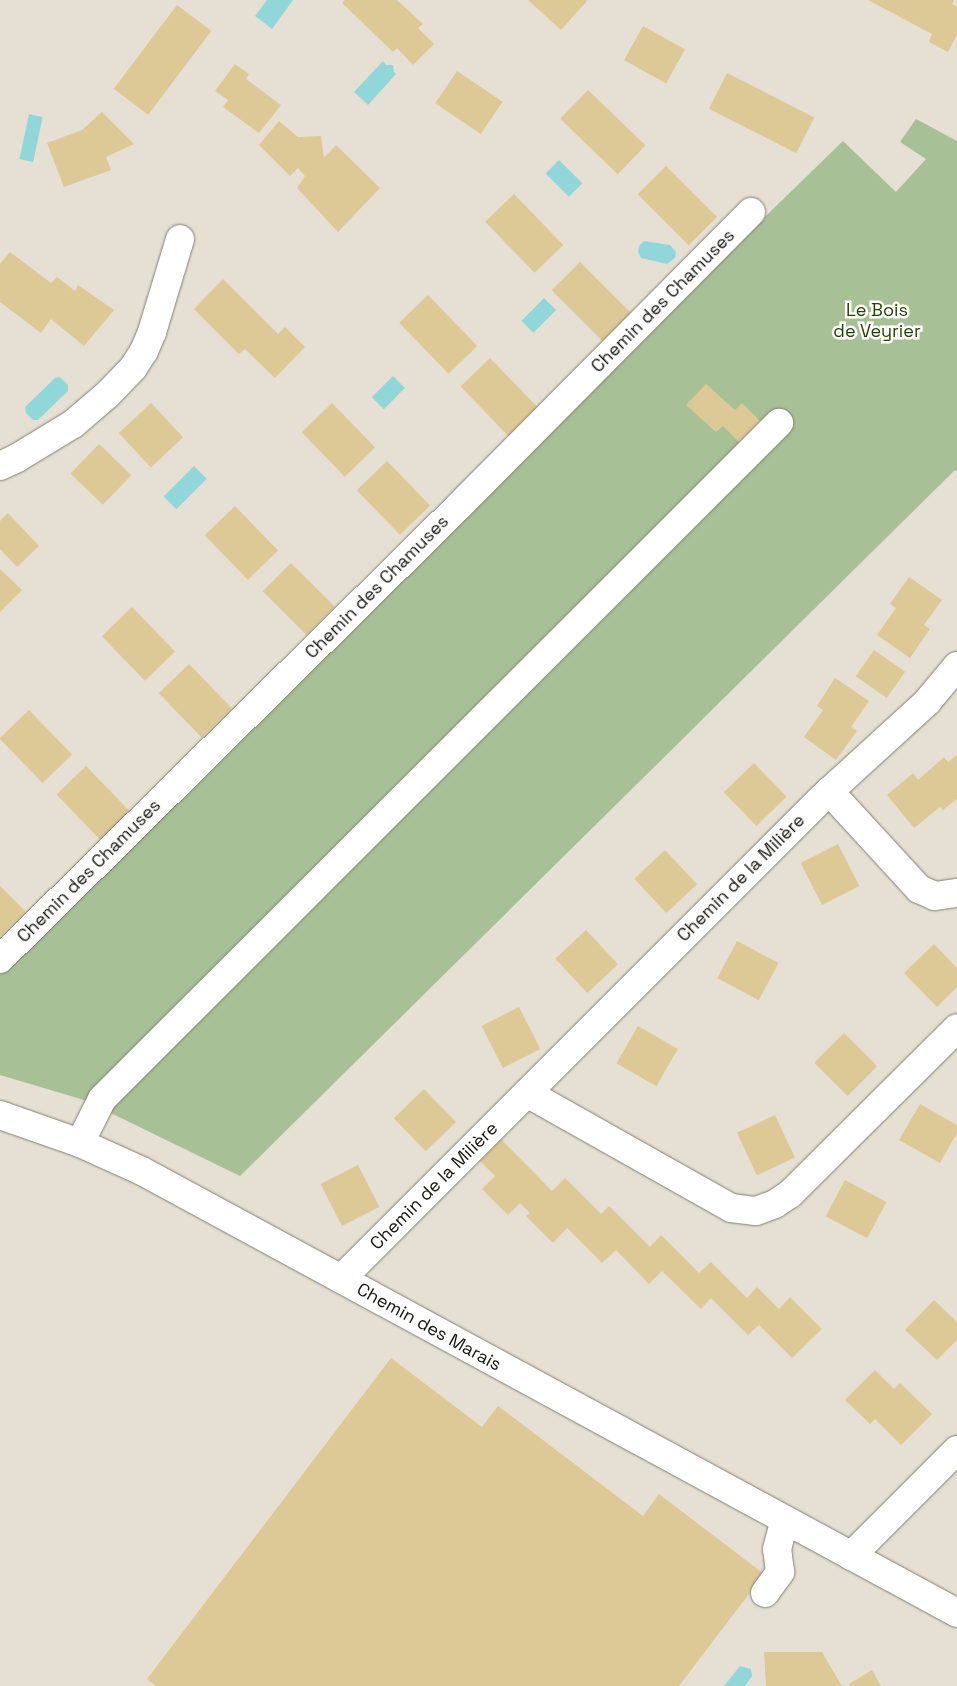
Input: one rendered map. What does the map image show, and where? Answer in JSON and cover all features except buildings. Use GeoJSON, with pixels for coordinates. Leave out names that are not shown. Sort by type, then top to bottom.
{"type":"FeatureCollection","features":[{"type":"Feature","properties":{"kind":"street","name":"Chemin des Chamuses"},"geometry":{"type":"LineString","coordinates":[[0,960],[460,505],[751,212]]}},
{"type":"Feature","properties":{"kind":"street"},"geometry":{"type":"LineString","coordinates":[[0,466],[17,458],[73,424],[108,394],[132,368],[144,352],[152,332],[180,239]]}},
{"type":"Feature","properties":{"kind":"street"},"geometry":{"type":"LineString","coordinates":[[80,1143],[102,1100],[779,423]]}},
{"type":"Feature","properties":{"kind":"street","name":"Chemin de la Milière"},"geometry":{"type":"LineString","coordinates":[[341,1278],[829,792],[927,702],[957,666]]}},
{"type":"Feature","properties":{"kind":"street"},"geometry":{"type":"LineString","coordinates":[[829,792],[919,889],[935,896],[957,893]]}},
{"type":"Feature","properties":{"kind":"street"},"geometry":{"type":"LineString","coordinates":[[527,1093],[731,1208],[756,1211],[775,1204],[790,1194],[957,1028]]}},
{"type":"Feature","properties":{"kind":"street","name":"Chemin des Marais"},"geometry":{"type":"LineString","coordinates":[[0,1115],[80,1143],[142,1171],[957,1613]]}},
{"type":"Feature","properties":{"kind":"street"},"geometry":{"type":"LineString","coordinates":[[851,1556],[957,1450]]}},
{"type":"Feature","properties":{"kind":"street"},"geometry":{"type":"LineString","coordinates":[[766,1593],[780,1572],[777,1549],[785,1520]]}},
{"type":"Feature","properties":{"kind":"green space","name":"Le Bois de Veyrier"},"geometry":{"type":"Polygon","coordinates":[[[916,119],[957,141],[957,472],[955,470],[240,1176],[84,1100],[0,1075],[0,960],[843,141],[896,192],[926,159],[900,142],[916,119]]]}},
{"type":"Feature","properties":{"kind":"water"},"geometry":{"type":"Polygon","coordinates":[[[267,0],[293,0],[272,29],[255,16],[267,0]]]}},
{"type":"Feature","properties":{"kind":"water"},"geometry":{"type":"Polygon","coordinates":[[[383,61],[386,65],[393,65],[396,74],[368,105],[354,92],[383,61]]]}},
{"type":"Feature","properties":{"kind":"water"},"geometry":{"type":"Polygon","coordinates":[[[29,114],[43,117],[33,162],[19,159],[29,114]]]}},
{"type":"Feature","properties":{"kind":"water"},"geometry":{"type":"Polygon","coordinates":[[[559,160],[582,183],[569,197],[546,173],[559,160]]]}},
{"type":"Feature","properties":{"kind":"water"},"geometry":{"type":"Polygon","coordinates":[[[644,241],[670,245],[676,252],[675,258],[667,264],[641,258],[638,252],[639,246],[644,241]]]}},
{"type":"Feature","properties":{"kind":"water"},"geometry":{"type":"Polygon","coordinates":[[[544,298],[556,310],[533,333],[521,321],[544,298]]]}},
{"type":"Feature","properties":{"kind":"water"},"geometry":{"type":"Polygon","coordinates":[[[393,376],[405,388],[384,409],[372,397],[393,376]]]}},
{"type":"Feature","properties":{"kind":"water"},"geometry":{"type":"Polygon","coordinates":[[[60,377],[68,385],[68,391],[38,420],[33,420],[26,413],[25,407],[55,378],[60,377]]]}},
{"type":"Feature","properties":{"kind":"water"},"geometry":{"type":"Polygon","coordinates":[[[194,466],[207,479],[176,509],[164,496],[194,466]]]}},
{"type":"Feature","properties":{"kind":"water"},"geometry":{"type":"Polygon","coordinates":[[[740,1666],[751,1669],[752,1676],[745,1686],[724,1686],[740,1666]]]}}]}
